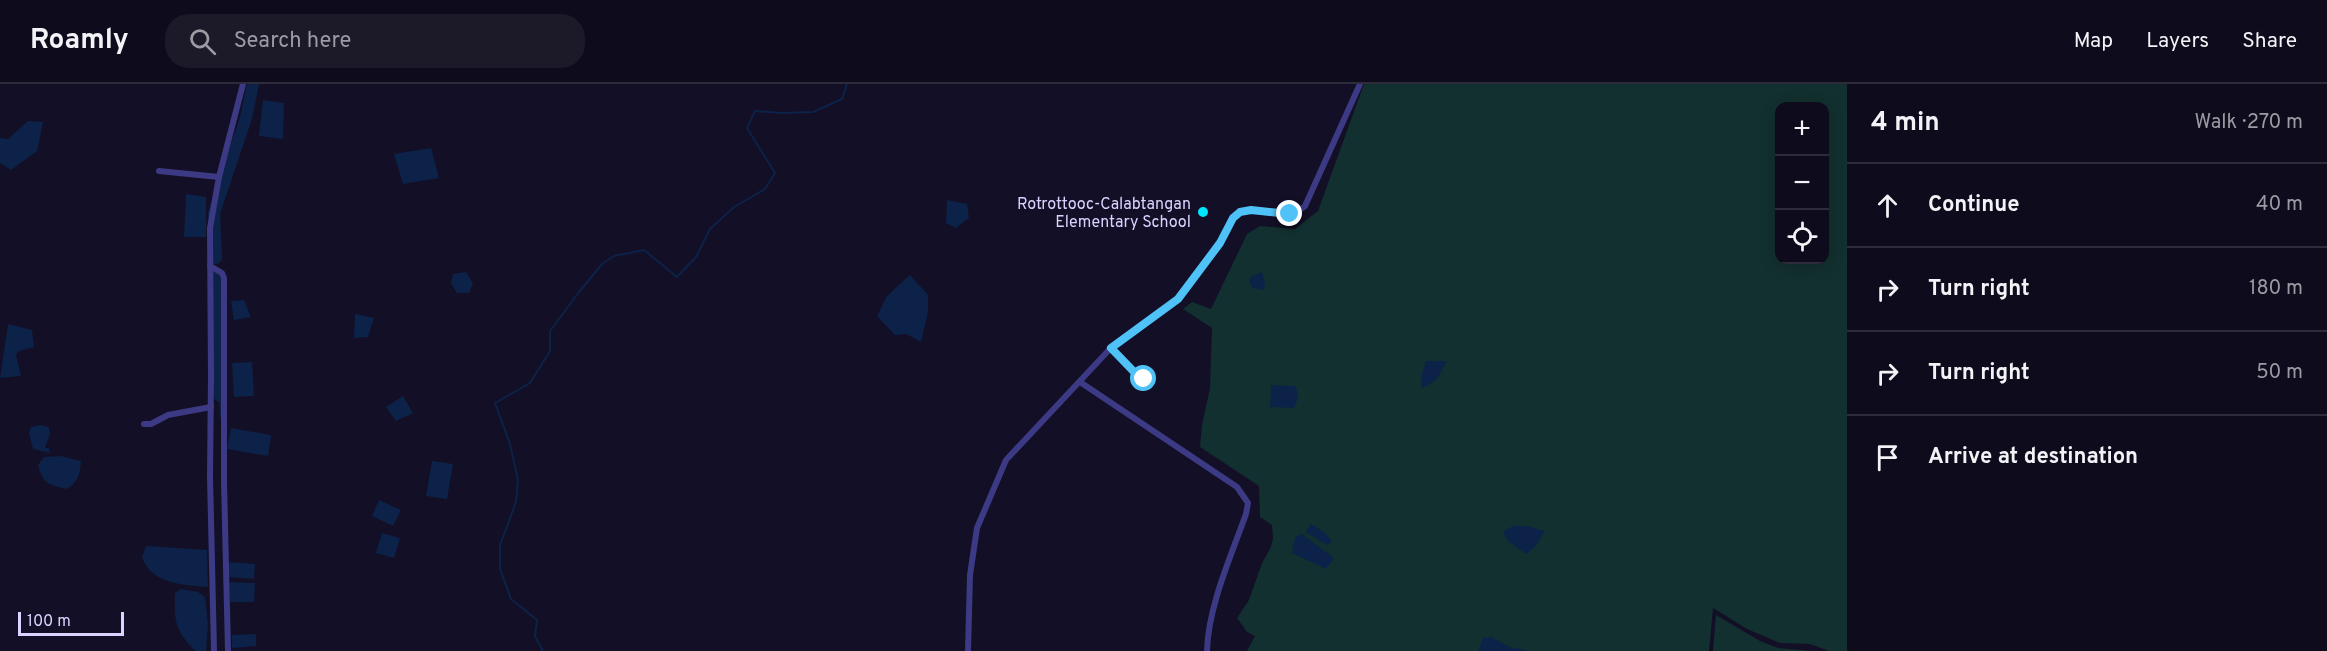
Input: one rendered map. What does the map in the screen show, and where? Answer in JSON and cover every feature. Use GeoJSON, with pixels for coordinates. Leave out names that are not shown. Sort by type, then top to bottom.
{"type":"FeatureCollection","features":[{"type":"Feature","properties":{"kind":"street"},"geometry":{"type":"LineString","coordinates":[[214,651],[210,476],[210,228],[219,177],[243,84]]}},
{"type":"Feature","properties":{"kind":"street"},"geometry":{"type":"LineString","coordinates":[[968,651],[970,575],[977,528],[1006,460],[1038,423],[1111,348],[1178,299],[1220,243],[1233,218],[1240,212],[1251,210],[1290,214],[1305,207],[1360,84]]}},
{"type":"Feature","properties":{"kind":"street"},"geometry":{"type":"LineString","coordinates":[[159,171],[219,177]]}},
{"type":"Feature","properties":{"kind":"street"},"geometry":{"type":"LineString","coordinates":[[210,266],[222,273],[224,278],[224,482],[228,651]]}},
{"type":"Feature","properties":{"kind":"street"},"geometry":{"type":"LineString","coordinates":[[1111,348],[1139,377],[1144,379]]}},
{"type":"Feature","properties":{"kind":"street"},"geometry":{"type":"LineString","coordinates":[[1080,382],[1237,487],[1248,503],[1220,588],[1208,636],[1207,651]]}},
{"type":"Feature","properties":{"kind":"street"},"geometry":{"type":"LineString","coordinates":[[144,424],[168,415],[211,407]]}},
{"type":"Feature","properties":{"kind":"green space"},"geometry":{"type":"Polygon","coordinates":[[[1364,84],[1847,84],[1847,651],[1829,651],[1810,644],[1780,643],[1747,629],[1713,608],[1709,651],[1247,651],[1255,636],[1247,632],[1237,618],[1249,600],[1262,563],[1270,549],[1273,539],[1272,525],[1260,517],[1259,486],[1200,447],[1210,388],[1212,328],[1183,309],[1192,302],[1211,309],[1247,234],[1260,226],[1295,229],[1318,211],[1364,84]]]}},
{"type":"Feature","properties":{"kind":"green space"},"geometry":{"type":"Polygon","coordinates":[[[1716,615],[1760,641],[1778,648],[1812,651],[1713,651],[1716,615]]]}},
{"type":"Feature","properties":{"kind":"water"},"geometry":{"type":"Polygon","coordinates":[[[263,100],[284,103],[283,139],[259,136],[263,100]]]}},
{"type":"Feature","properties":{"kind":"water"},"geometry":{"type":"Polygon","coordinates":[[[28,121],[43,122],[37,151],[11,170],[0,163],[0,138],[8,139],[28,121]]]}},
{"type":"Feature","properties":{"kind":"water"},"geometry":{"type":"Polygon","coordinates":[[[431,148],[439,178],[403,184],[394,154],[431,148]]]}},
{"type":"Feature","properties":{"kind":"water"},"geometry":{"type":"Polygon","coordinates":[[[186,194],[206,197],[206,237],[184,237],[186,194]]]}},
{"type":"Feature","properties":{"kind":"water"},"geometry":{"type":"Polygon","coordinates":[[[947,200],[967,204],[969,218],[956,228],[946,223],[947,200]]]}},
{"type":"Feature","properties":{"kind":"water"},"geometry":{"type":"Polygon","coordinates":[[[466,272],[473,283],[469,293],[457,293],[451,283],[453,274],[466,272]]]}},
{"type":"Feature","properties":{"kind":"water"},"geometry":{"type":"Polygon","coordinates":[[[1262,272],[1264,290],[1253,288],[1249,282],[1251,277],[1262,272]]]}},
{"type":"Feature","properties":{"kind":"water"},"geometry":{"type":"Polygon","coordinates":[[[910,275],[928,295],[928,312],[921,342],[906,334],[895,335],[877,316],[887,296],[910,275]]]}},
{"type":"Feature","properties":{"kind":"water"},"geometry":{"type":"Polygon","coordinates":[[[244,300],[251,317],[234,320],[231,301],[244,300]]]}},
{"type":"Feature","properties":{"kind":"water"},"geometry":{"type":"Polygon","coordinates":[[[355,314],[374,318],[368,337],[354,338],[355,314]]]}},
{"type":"Feature","properties":{"kind":"water"},"geometry":{"type":"Polygon","coordinates":[[[8,324],[32,330],[34,347],[19,351],[16,355],[21,376],[0,378],[8,324]]]}},
{"type":"Feature","properties":{"kind":"water"},"geometry":{"type":"Polygon","coordinates":[[[1426,361],[1447,361],[1436,380],[1421,389],[1422,373],[1426,361]]]}},
{"type":"Feature","properties":{"kind":"water"},"geometry":{"type":"Polygon","coordinates":[[[252,362],[254,396],[234,397],[232,363],[252,362]]]}},
{"type":"Feature","properties":{"kind":"water"},"geometry":{"type":"Polygon","coordinates":[[[1271,385],[1296,386],[1298,398],[1294,408],[1270,407],[1271,385]]]}},
{"type":"Feature","properties":{"kind":"water"},"geometry":{"type":"Polygon","coordinates":[[[403,396],[413,413],[396,421],[386,407],[403,396]]]}},
{"type":"Feature","properties":{"kind":"water"},"geometry":{"type":"Polygon","coordinates":[[[41,425],[49,427],[50,434],[45,448],[49,448],[50,453],[33,449],[29,433],[31,427],[41,425]]]}},
{"type":"Feature","properties":{"kind":"water"},"geometry":{"type":"Polygon","coordinates":[[[231,428],[271,435],[268,456],[227,449],[231,428]]]}},
{"type":"Feature","properties":{"kind":"water"},"geometry":{"type":"Polygon","coordinates":[[[61,456],[81,461],[78,478],[66,489],[44,480],[38,465],[44,457],[61,456]]]}},
{"type":"Feature","properties":{"kind":"water"},"geometry":{"type":"Polygon","coordinates":[[[432,461],[453,464],[447,499],[426,496],[432,461]]]}},
{"type":"Feature","properties":{"kind":"water"},"geometry":{"type":"Polygon","coordinates":[[[379,500],[401,510],[393,526],[372,516],[379,500]]]}},
{"type":"Feature","properties":{"kind":"water"},"geometry":{"type":"Polygon","coordinates":[[[1311,524],[1325,533],[1332,541],[1327,545],[1306,532],[1311,524]]]}},
{"type":"Feature","properties":{"kind":"water"},"geometry":{"type":"Polygon","coordinates":[[[1513,526],[1527,526],[1545,531],[1535,547],[1526,554],[1508,541],[1503,532],[1513,526]]]}},
{"type":"Feature","properties":{"kind":"water"},"geometry":{"type":"Polygon","coordinates":[[[382,533],[400,538],[394,558],[376,553],[382,533]]]}},
{"type":"Feature","properties":{"kind":"water"},"geometry":{"type":"Polygon","coordinates":[[[1302,534],[1334,558],[1326,569],[1292,553],[1295,537],[1302,534]]]}},
{"type":"Feature","properties":{"kind":"water"},"geometry":{"type":"Polygon","coordinates":[[[146,546],[207,550],[208,587],[179,584],[160,578],[146,566],[142,557],[146,546]]]}},
{"type":"Feature","properties":{"kind":"water"},"geometry":{"type":"Polygon","coordinates":[[[229,562],[255,564],[254,579],[229,577],[229,562]]]}},
{"type":"Feature","properties":{"kind":"water"},"geometry":{"type":"Polygon","coordinates":[[[229,582],[255,583],[254,602],[230,602],[229,582]]]}},
{"type":"Feature","properties":{"kind":"water"},"geometry":{"type":"Polygon","coordinates":[[[181,589],[198,592],[205,597],[208,624],[206,651],[195,651],[183,637],[177,625],[175,593],[181,589]]]}},
{"type":"Feature","properties":{"kind":"water"},"geometry":{"type":"Polygon","coordinates":[[[256,634],[256,646],[232,648],[232,635],[256,634]]]}},
{"type":"Feature","properties":{"kind":"water"},"geometry":{"type":"Polygon","coordinates":[[[1492,637],[1509,647],[1531,651],[1478,651],[1483,638],[1492,637]]]}},
{"type":"Feature","properties":{"kind":"waterway"},"geometry":{"type":"LineString","coordinates":[[216,258],[214,213],[246,118],[253,84]]}},
{"type":"Feature","properties":{"kind":"waterway"},"geometry":{"type":"LineString","coordinates":[[543,651],[535,636],[537,620],[511,599],[500,569],[500,545],[516,502],[518,480],[510,444],[495,403],[530,383],[550,351],[550,331],[602,264],[614,256],[644,250],[677,277],[696,257],[710,229],[734,207],[765,189],[775,173],[747,128],[755,111],[813,112],[842,99],[847,84]]}},
{"type":"Feature","properties":{"kind":"waterway"},"geometry":{"type":"LineString","coordinates":[[217,274],[220,396]]}},
{"type":"Feature","properties":{"kind":"waterway"},"geometry":{"type":"LineString","coordinates":[[220,396],[221,417]]}},
{"type":"Feature","properties":{"kind":"place","name":"Rotrottooc-Calabtangan Elementary School"},"geometry":{"type":"Point","coordinates":[1203,212]}},
{"type":"Feature","properties":{"kind":"route"},"geometry":{"type":"LineString","coordinates":[[1144,379],[1139,377],[1111,348],[1178,299],[1220,243],[1233,218],[1240,212],[1251,210],[1290,214]]}}]}
